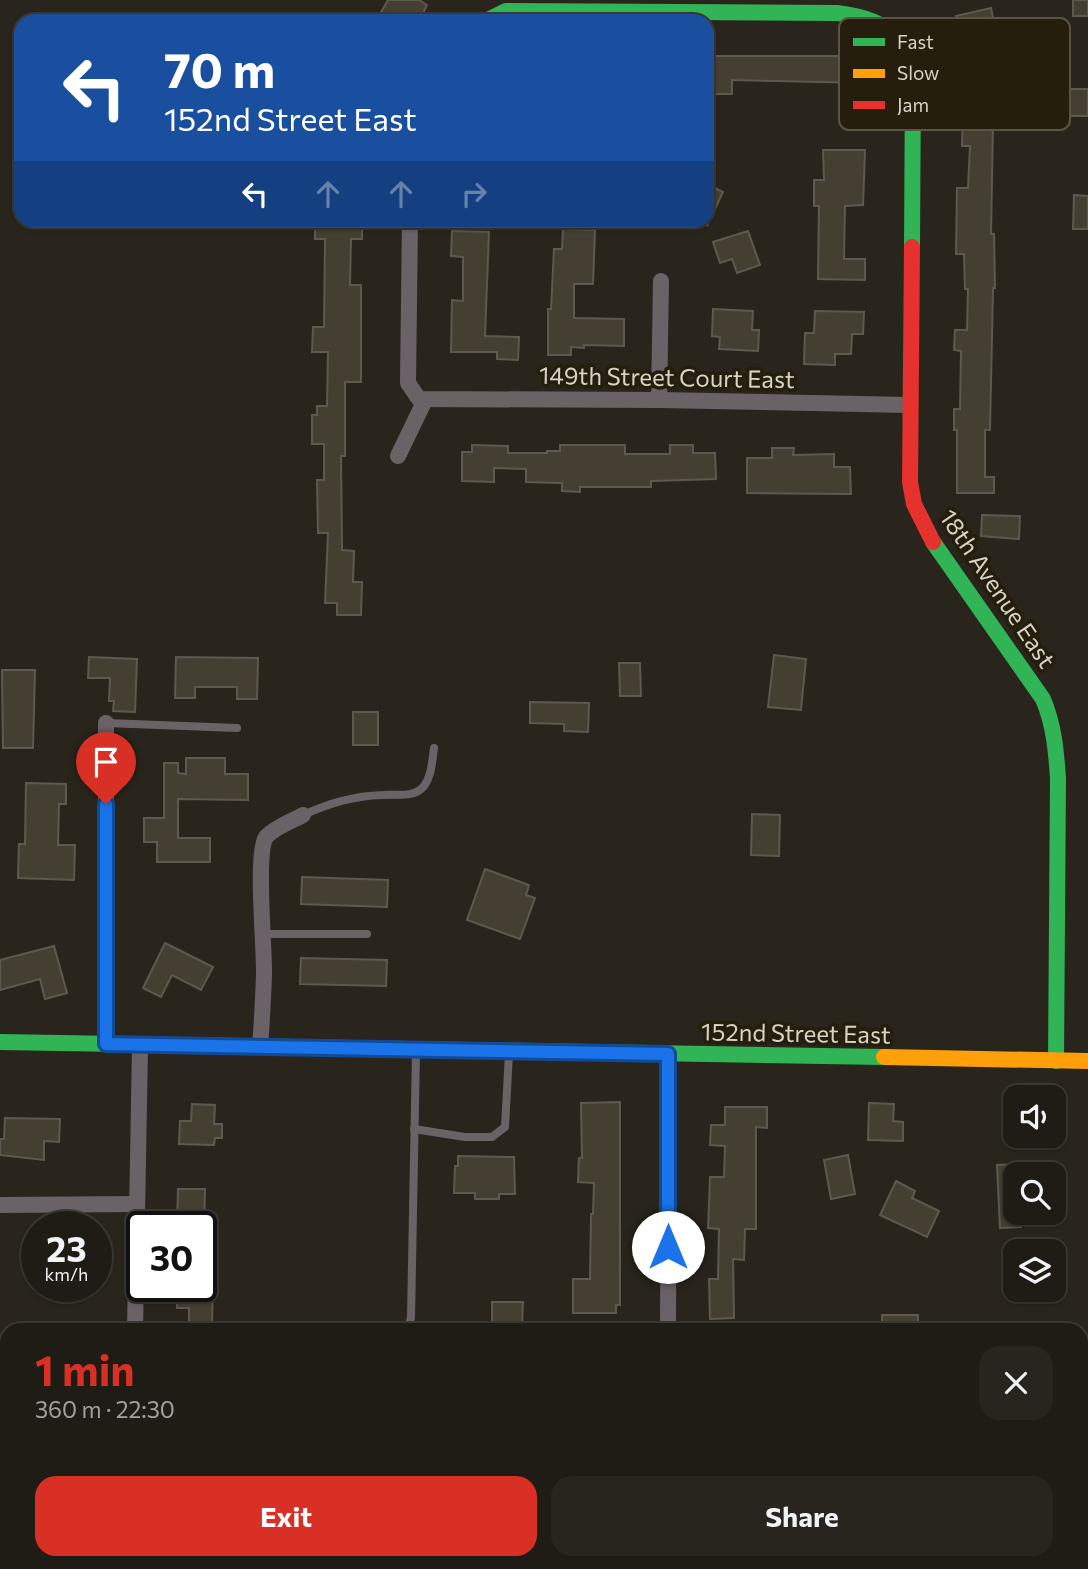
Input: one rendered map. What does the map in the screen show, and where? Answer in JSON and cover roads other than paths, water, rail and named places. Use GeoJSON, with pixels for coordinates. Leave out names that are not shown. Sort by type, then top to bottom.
{"type":"FeatureCollection","features":[{"type":"Feature","properties":{"kind":"street","name":"18th Avenue East"},"geometry":{"type":"LineString","coordinates":[[500,14],[506,11],[824,13],[855,14],[866,18]]}},
{"type":"Feature","properties":{"kind":"street","name":"18th Avenue East"},"geometry":{"type":"LineString","coordinates":[[912,130],[910,482],[914,504],[933,541],[1035,685],[1049,713],[1056,743],[1058,778],[1056,1061]]}},
{"type":"Feature","properties":{"kind":"street"},"geometry":{"type":"LineString","coordinates":[[398,456],[425,400],[418,399],[408,383],[410,228]]}},
{"type":"Feature","properties":{"kind":"street"},"geometry":{"type":"LineString","coordinates":[[659,400],[661,281]]}},
{"type":"Feature","properties":{"kind":"street","name":"149th Street Court East"},"geometry":{"type":"LineString","coordinates":[[425,400],[659,400],[909,405]]}},
{"type":"Feature","properties":{"kind":"street"},"geometry":{"type":"LineString","coordinates":[[106,723],[106,1044]]}},
{"type":"Feature","properties":{"kind":"street"},"geometry":{"type":"LineString","coordinates":[[260,1046],[264,934],[261,869],[264,842],[277,829],[303,815]]}},
{"type":"Feature","properties":{"kind":"street","name":"152nd Street East"},"geometry":{"type":"LineString","coordinates":[[0,1042],[1088,1061]]}},
{"type":"Feature","properties":{"kind":"street"},"geometry":{"type":"LineString","coordinates":[[135,1323],[140,1046]]}},
{"type":"Feature","properties":{"kind":"street"},"geometry":{"type":"LineString","coordinates":[[668,1054],[668,1323]]}},
{"type":"Feature","properties":{"kind":"street"},"geometry":{"type":"LineString","coordinates":[[0,1205],[137,1204]]}},
{"type":"Feature","properties":{"kind":"lane"},"geometry":{"type":"LineString","coordinates":[[106,723],[237,728]]}},
{"type":"Feature","properties":{"kind":"lane"},"geometry":{"type":"LineString","coordinates":[[303,815],[353,797],[407,795],[419,791],[431,774],[434,748]]}},
{"type":"Feature","properties":{"kind":"lane"},"geometry":{"type":"LineString","coordinates":[[264,934],[366,934]]}},
{"type":"Feature","properties":{"kind":"lane"},"geometry":{"type":"LineString","coordinates":[[409,1323],[416,1049]]}},
{"type":"Feature","properties":{"kind":"lane"},"geometry":{"type":"LineString","coordinates":[[414,1129],[465,1137],[492,1137],[505,1127],[509,1051]]}}]}
